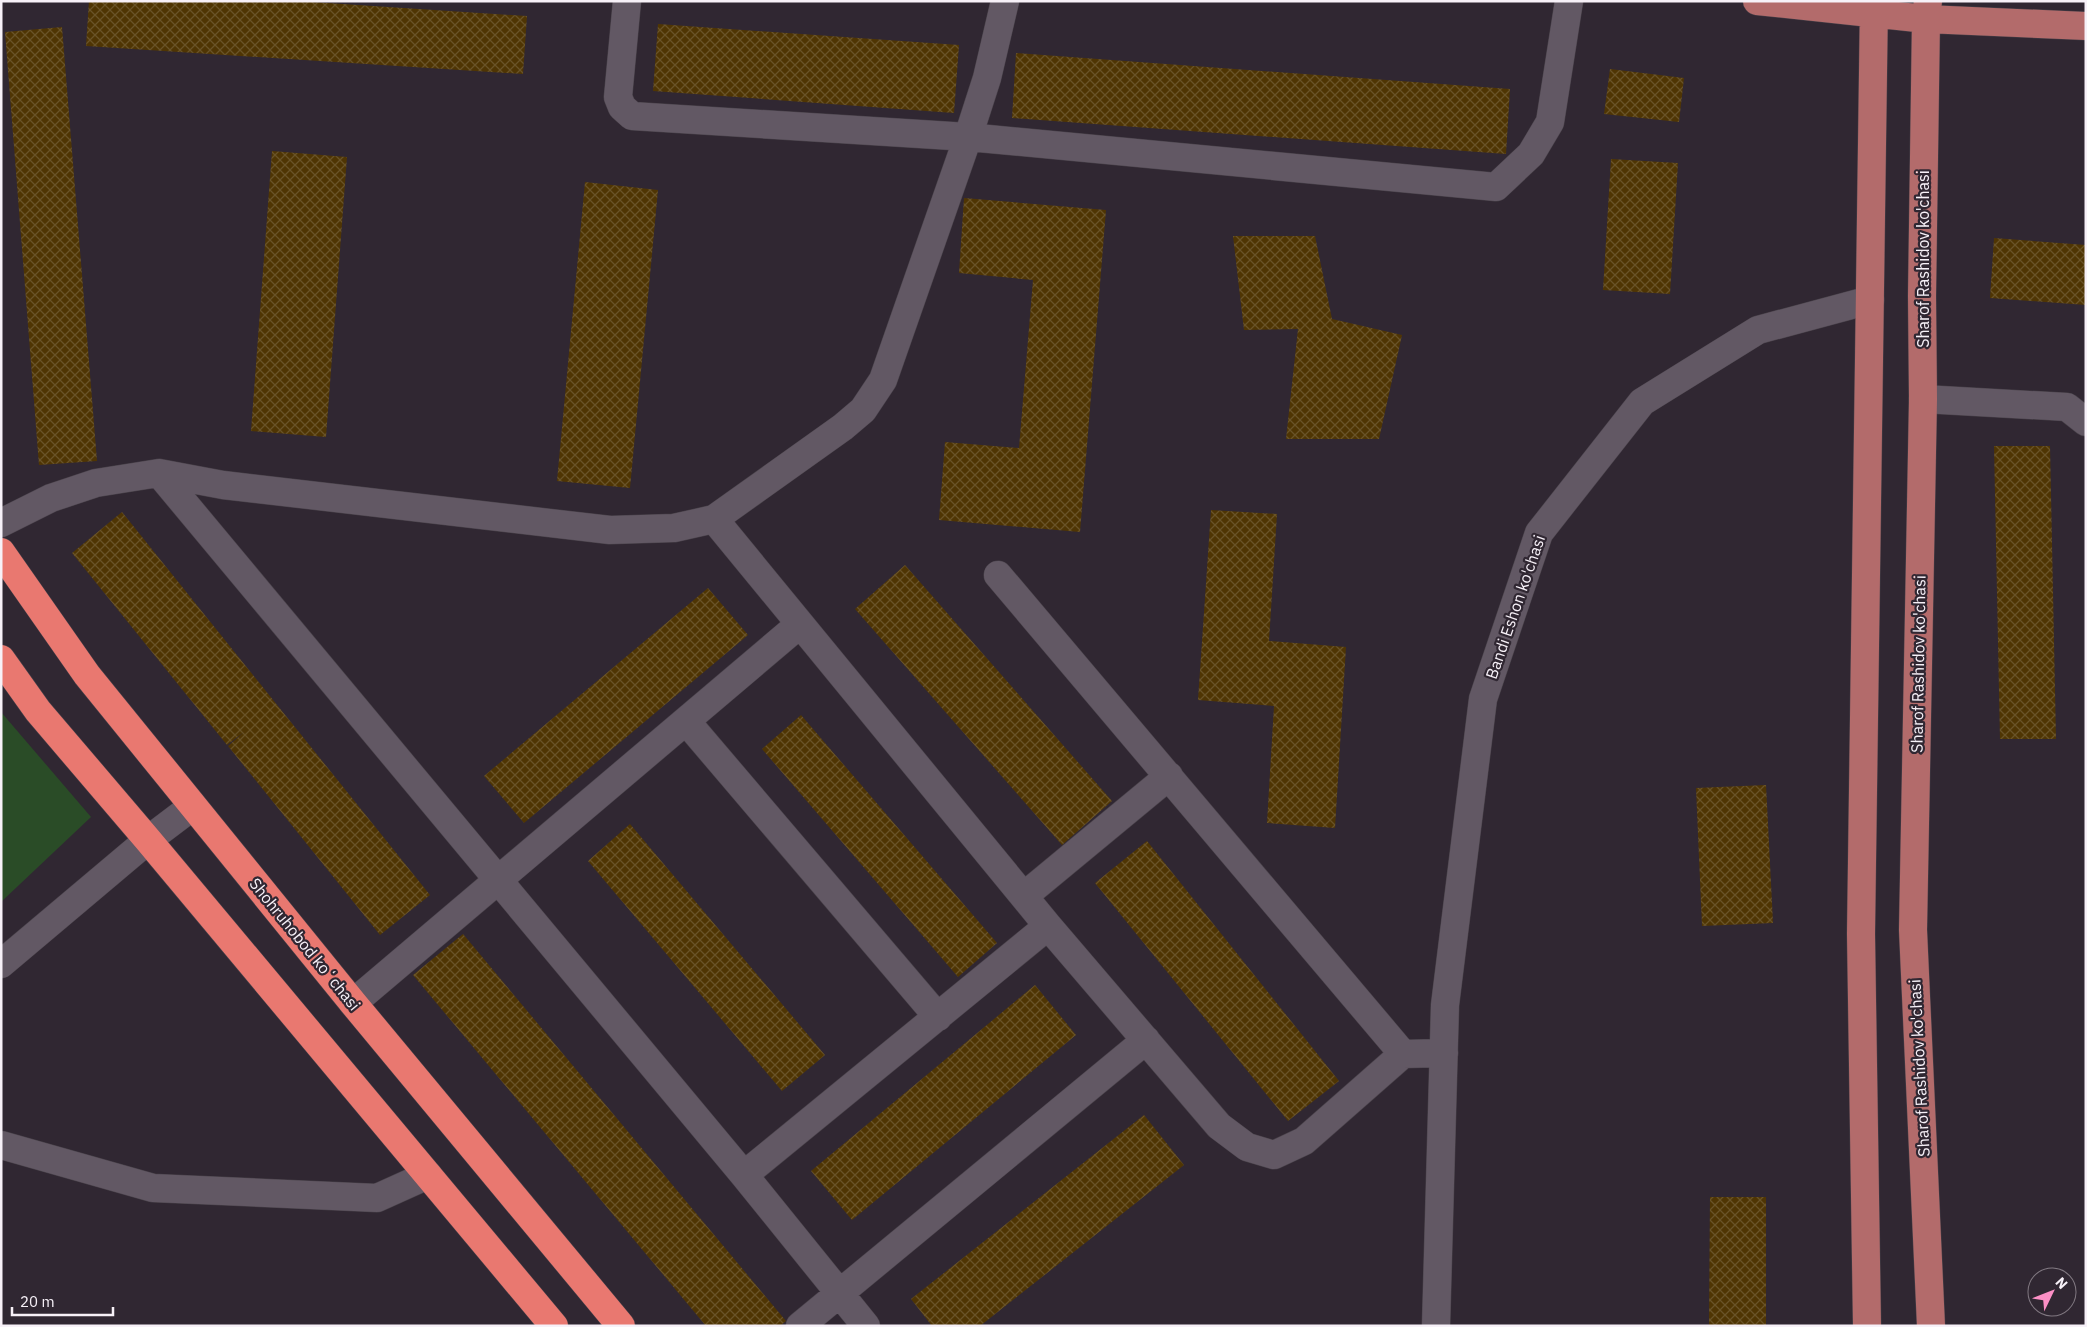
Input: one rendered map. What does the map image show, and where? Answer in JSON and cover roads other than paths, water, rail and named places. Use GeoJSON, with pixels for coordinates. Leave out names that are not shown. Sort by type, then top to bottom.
{"type":"FeatureCollection","features":[{"type":"Feature","properties":{"kind":"highway","name":"Shohruhobod koʻchasi"},"geometry":{"type":"LineString","coordinates":[[1,552],[87,675],[353,1003],[621,1326]]}},
{"type":"Feature","properties":{"kind":"highway"},"geometry":{"type":"LineString","coordinates":[[1,659],[38,712],[148,840],[554,1326]]}},
{"type":"Feature","properties":{"kind":"main road"},"geometry":{"type":"LineString","coordinates":[[1757,1],[1927,10],[2086,26]]}},
{"type":"Feature","properties":{"kind":"main road"},"geometry":{"type":"LineString","coordinates":[[1867,1326],[1861,934],[1874,7]]}},
{"type":"Feature","properties":{"kind":"main road","name":"Sharof Rashidov ko'chasi"},"geometry":{"type":"LineString","coordinates":[[1927,10],[1914,930],[1931,1326]]}},
{"type":"Feature","properties":{"kind":"street"},"geometry":{"type":"LineString","coordinates":[[627,1],[618,97],[622,107],[632,116],[968,137],[1496,187],[1532,154],[1550,122],[1569,1]]}},
{"type":"Feature","properties":{"kind":"street"},"geometry":{"type":"LineString","coordinates":[[1,523],[51,498],[96,482],[159,473],[223,485],[610,530],[674,528],[714,519],[843,427],[863,410],[883,380],[987,78],[1005,1]]}},
{"type":"Feature","properties":{"kind":"street","name":"Bandi Eshon ko'chasi"},"geometry":{"type":"LineString","coordinates":[[1436,1326],[1445,1006],[1483,699],[1538,533],[1642,402],[1758,330],[1870,300]]}},
{"type":"Feature","properties":{"kind":"street"},"geometry":{"type":"LineString","coordinates":[[1923,399],[2067,407],[2086,422]]}},
{"type":"Feature","properties":{"kind":"street"},"geometry":{"type":"LineString","coordinates":[[159,473],[744,1175],[866,1326]]}},
{"type":"Feature","properties":{"kind":"street"},"geometry":{"type":"LineString","coordinates":[[714,519],[1048,926],[1219,1126],[1247,1147],[1274,1155],[1304,1141],[1403,1054],[1444,1053]]}},
{"type":"Feature","properties":{"kind":"street"},"geometry":{"type":"LineString","coordinates":[[998,575],[1403,1054]]}},
{"type":"Feature","properties":{"kind":"street"},"geometry":{"type":"LineString","coordinates":[[353,1003],[800,624]]}},
{"type":"Feature","properties":{"kind":"street"},"geometry":{"type":"LineString","coordinates":[[686,721],[938,1017]]}},
{"type":"Feature","properties":{"kind":"street"},"geometry":{"type":"LineString","coordinates":[[1024,896],[1169,776]]}},
{"type":"Feature","properties":{"kind":"street"},"geometry":{"type":"LineString","coordinates":[[1,964],[148,840],[194,806]]}},
{"type":"Feature","properties":{"kind":"street"},"geometry":{"type":"LineString","coordinates":[[744,1175],[1048,926]]}},
{"type":"Feature","properties":{"kind":"street"},"geometry":{"type":"LineString","coordinates":[[800,1326],[1146,1040]]}},
{"type":"Feature","properties":{"kind":"street"},"geometry":{"type":"LineString","coordinates":[[1,1145],[153,1188],[378,1198],[428,1175]]}}]}
